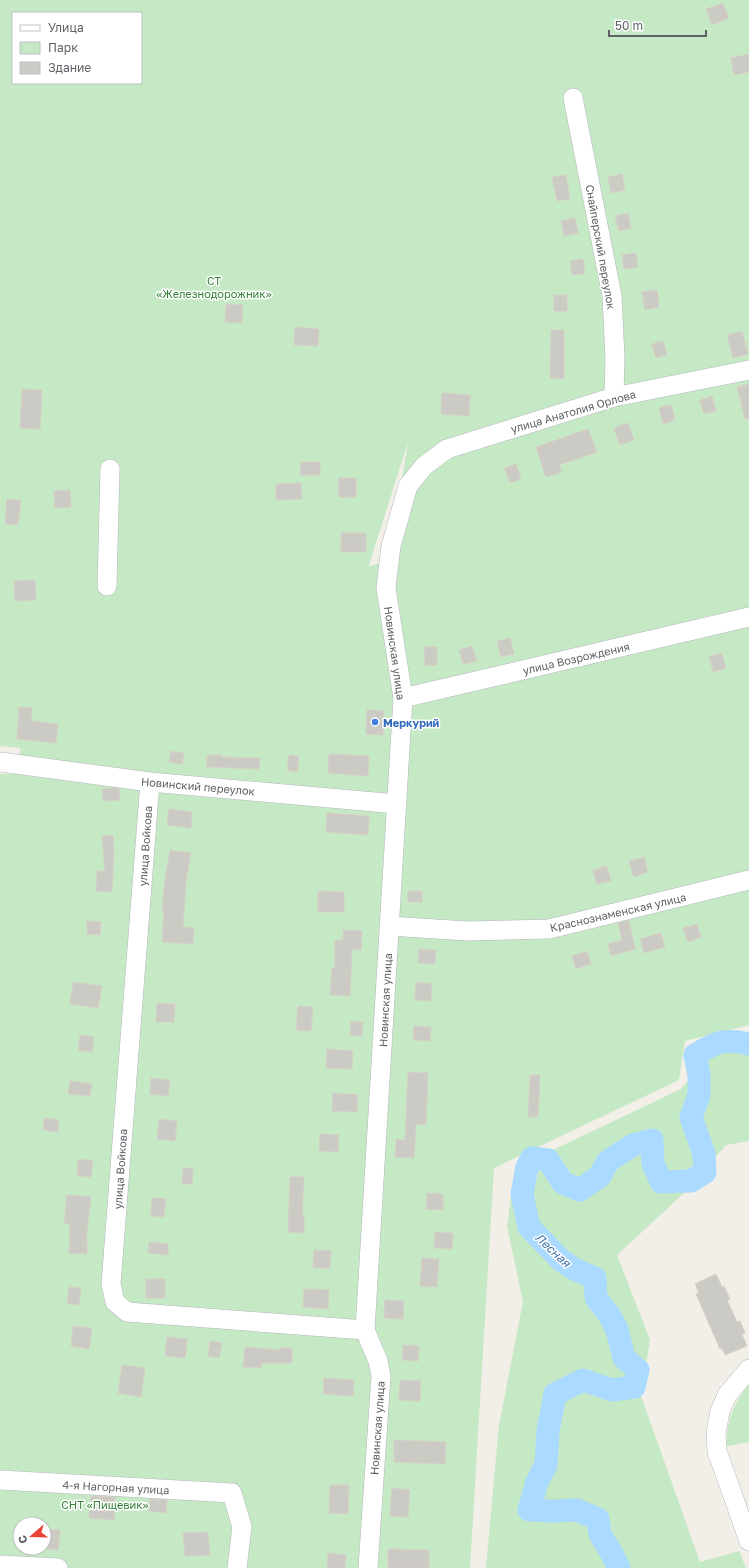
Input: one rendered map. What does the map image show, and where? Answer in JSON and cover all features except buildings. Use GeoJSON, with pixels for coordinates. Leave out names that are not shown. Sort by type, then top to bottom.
{"type":"FeatureCollection","features":[{"type":"Feature","properties":{"kind":"street","name":"Снайперский переулок"},"geometry":{"type":"LineString","coordinates":[[573,98],[612,296],[616,358],[614,397]]}},
{"type":"Feature","properties":{"kind":"street","name":"улица Анатолия Орлова"},"geometry":{"type":"LineString","coordinates":[[446,449],[614,397],[749,370]]}},
{"type":"Feature","properties":{"kind":"street","name":"Новинская улица"},"geometry":{"type":"LineString","coordinates":[[368,1568],[381,1376],[378,1361],[365,1330],[403,698],[386,588],[391,546],[408,486],[424,466],[446,449]]}},
{"type":"Feature","properties":{"kind":"street"},"geometry":{"type":"LineString","coordinates":[[107,586],[110,469]]}},
{"type":"Feature","properties":{"kind":"street","name":"улица Возрождения"},"geometry":{"type":"LineString","coordinates":[[403,698],[749,617]]}},
{"type":"Feature","properties":{"kind":"street","name":"Новинский переулок"},"geometry":{"type":"LineString","coordinates":[[0,762],[150,782],[397,804]]}},
{"type":"Feature","properties":{"kind":"street","name":"улица Войкова"},"geometry":{"type":"LineString","coordinates":[[150,782],[111,1284],[115,1302],[127,1312],[365,1330]]}},
{"type":"Feature","properties":{"kind":"street","name":"Краснознаменская улица"},"geometry":{"type":"LineString","coordinates":[[389,926],[467,931],[549,929],[749,880]]}},
{"type":"Feature","properties":{"kind":"street"},"geometry":{"type":"LineString","coordinates":[[749,1369],[727,1395],[720,1411],[716,1433],[719,1458],[749,1541]]}},
{"type":"Feature","properties":{"kind":"street","name":"4-я Нагорная улица"},"geometry":{"type":"LineString","coordinates":[[0,1480],[232,1493],[242,1527],[237,1568]]}},
{"type":"Feature","properties":{"kind":"street"},"geometry":{"type":"LineString","coordinates":[[0,1565],[58,1568]]}},
{"type":"Feature","properties":{"kind":"green space"},"geometry":{"type":"Polygon","coordinates":[[[0,0],[749,0],[749,1025],[685,1041],[679,1080],[494,1168],[470,1568],[0,1568],[0,774],[14,774],[21,748],[0,746],[0,0]],[[408,442],[369,565],[370,566],[389,560],[408,442]]]}},
{"type":"Feature","properties":{"kind":"green space"},"geometry":{"type":"Polygon","coordinates":[[[749,1043],[749,1141],[726,1145],[683,1194],[617,1255],[650,1340],[641,1396],[700,1562],[739,1551],[746,1568],[486,1568],[499,1425],[523,1302],[507,1226],[515,1168],[681,1089],[706,1059],[749,1043]]]}},
{"type":"Feature","properties":{"kind":"green space"},"geometry":{"type":"Polygon","coordinates":[[[749,1385],[749,1442],[727,1446],[729,1421],[735,1406],[749,1385]]]}},
{"type":"Feature","properties":{"kind":"waterway","name":"Лесная"},"geometry":{"type":"LineString","coordinates":[[619,1568],[600,1534],[598,1519],[577,1510],[529,1510],[537,1482],[546,1465],[548,1431],[555,1394],[583,1380],[612,1390],[634,1387],[638,1370],[624,1358],[617,1330],[610,1316],[596,1298],[595,1278],[574,1269],[561,1260],[529,1227],[522,1194],[527,1167],[532,1158],[548,1160],[563,1183],[580,1190],[600,1176],[608,1161],[633,1145],[652,1140],[653,1163],[661,1182],[691,1181],[705,1172],[704,1154],[691,1117],[699,1095],[699,1075],[695,1055],[720,1042],[733,1041],[749,1044]]}},
{"type":"Feature","properties":{"kind":"place","name":"Меркурий"},"geometry":{"type":"Point","coordinates":[375,722]}},
{"type":"Feature","properties":{"kind":"park label","name":"СТ «Железнодорожник»"},"geometry":{"type":"Point","coordinates":[214,286]}},
{"type":"Feature","properties":{"kind":"park label","name":"СНТ «Пищевик»"},"geometry":{"type":"Point","coordinates":[105,1504]}}]}
